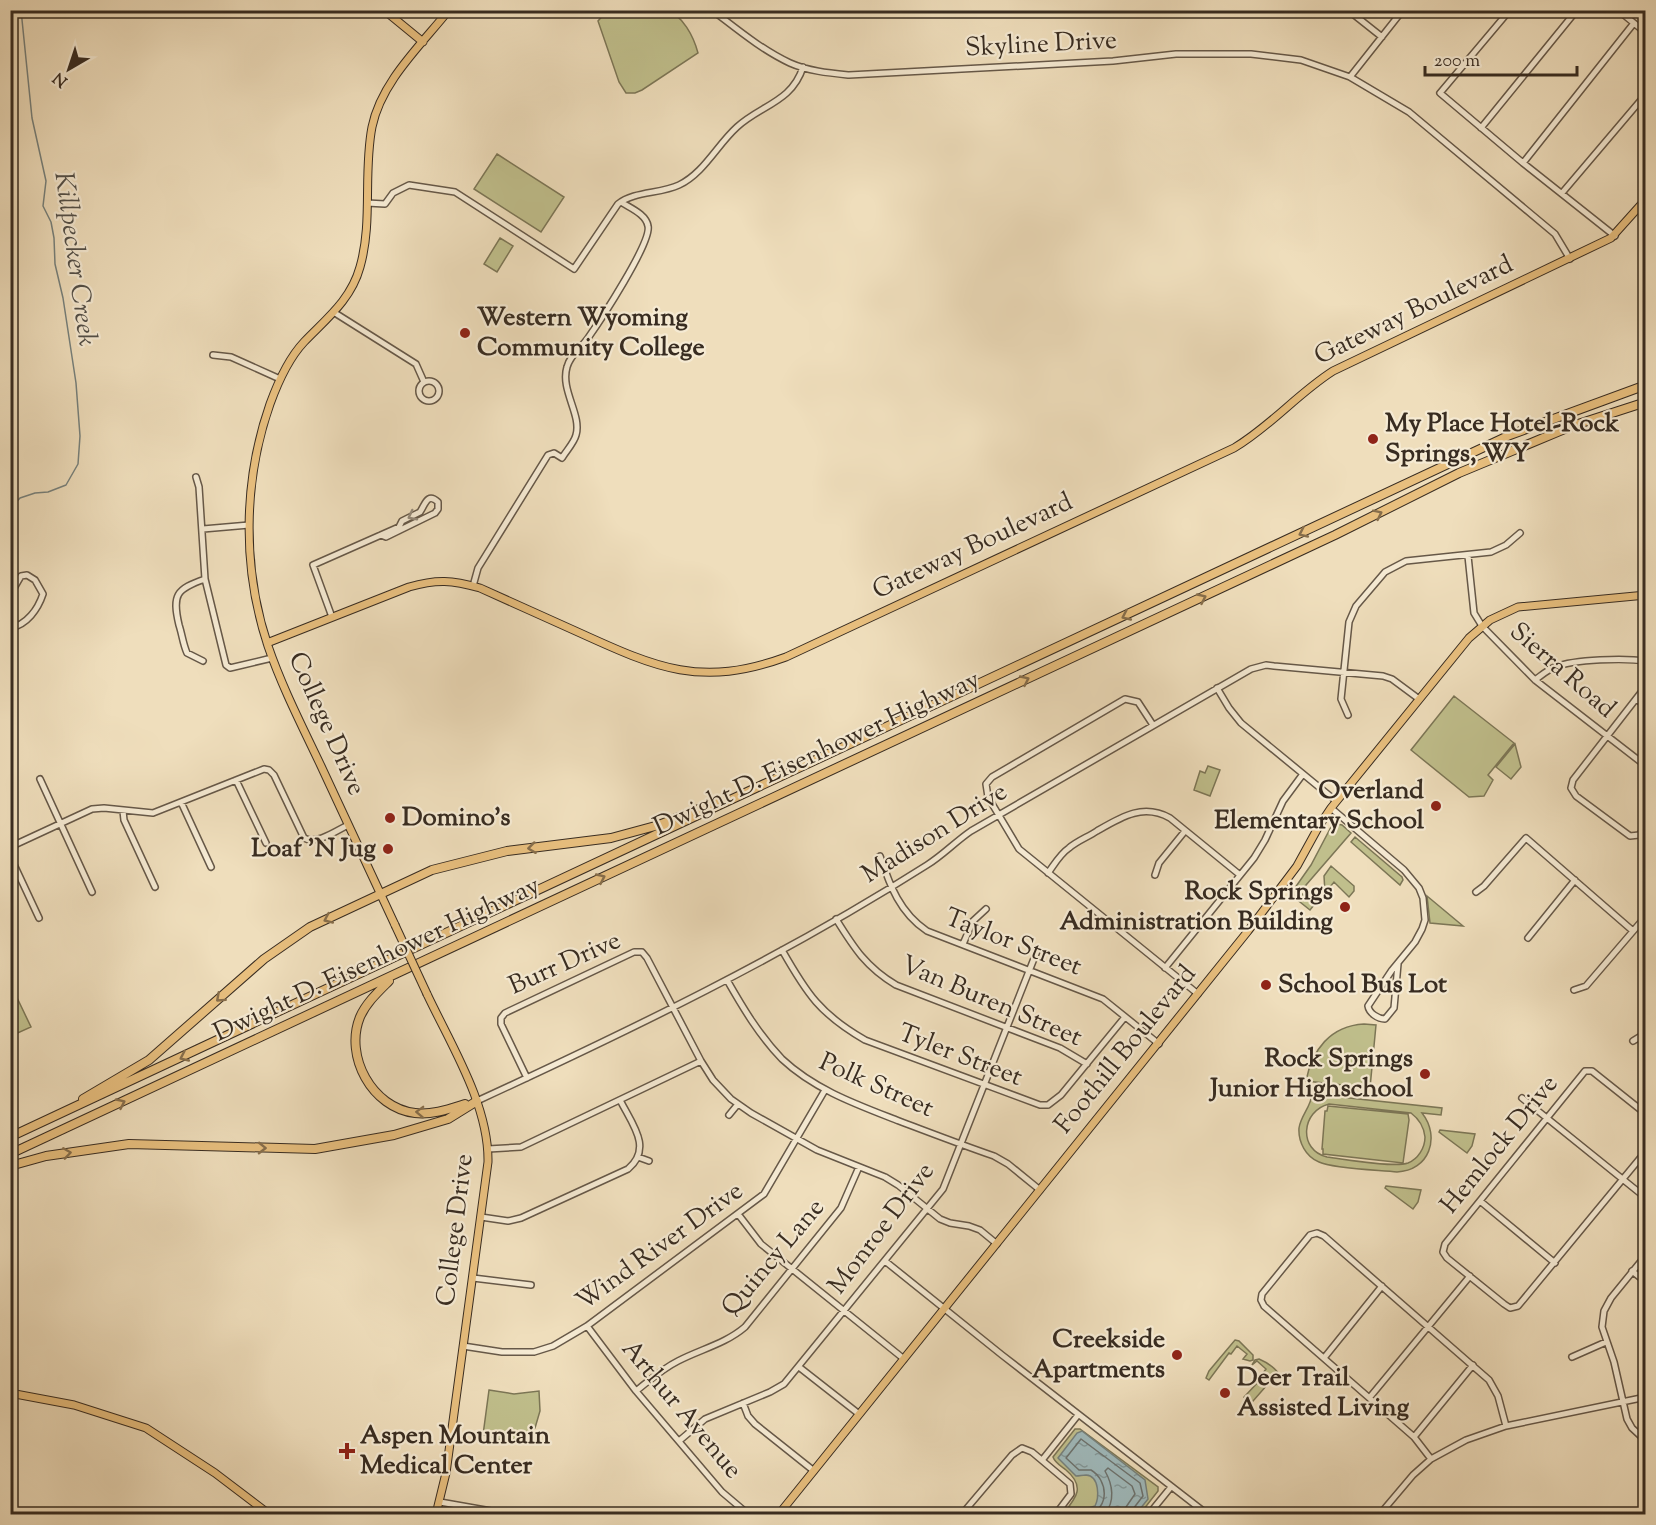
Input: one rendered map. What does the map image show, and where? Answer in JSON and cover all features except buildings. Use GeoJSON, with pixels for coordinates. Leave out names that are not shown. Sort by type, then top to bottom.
{"type":"FeatureCollection","features":[{"type":"Feature","properties":{"kind":"highway","name":"Dwight D. Eisenhower Highway"},"geometry":{"type":"LineString","coordinates":[[10,1137],[808,766],[1510,435],[1646,385]]}},
{"type":"Feature","properties":{"kind":"highway","name":"Dwight D. Eisenhower Highway"},"geometry":{"type":"LineString","coordinates":[[10,1154],[1314,545],[1459,473],[1572,426],[1646,403]]}},
{"type":"Feature","properties":{"kind":"highway"},"geometry":{"type":"LineString","coordinates":[[35,1126],[149,1060],[264,959],[310,927],[432,870],[507,851],[611,838],[659,825],[808,766]]}},
{"type":"Feature","properties":{"kind":"highway"},"geometry":{"type":"LineString","coordinates":[[395,975],[372,998],[360,1016],[355,1034],[357,1054],[363,1074],[375,1092],[393,1106],[415,1113],[439,1112],[477,1101]]}},
{"type":"Feature","properties":{"kind":"highway"},"geometry":{"type":"LineString","coordinates":[[10,1166],[46,1156],[129,1144],[315,1149],[394,1135],[448,1119],[477,1101]]}},
{"type":"Feature","properties":{"kind":"main road"},"geometry":{"type":"LineString","coordinates":[[384,10],[423,42]]}},
{"type":"Feature","properties":{"kind":"main road","name":"College Drive"},"geometry":{"type":"LineString","coordinates":[[436,1515],[446,1473],[481,1217],[488,1149],[485,1126],[477,1101],[272,658],[255,593],[249,525],[250,496],[259,444],[271,401],[280,379],[303,343],[335,313],[347,296],[360,267],[364,249],[370,141],[377,110],[393,80],[449,10]]}},
{"type":"Feature","properties":{"kind":"main road","name":"Gateway Boulevard"},"geometry":{"type":"LineString","coordinates":[[267,643],[409,587],[430,581],[460,582],[627,654],[667,668],[708,673],[728,672],[766,664],[1234,448],[1266,428],[1305,390],[1333,370],[1615,236],[1646,198]]}},
{"type":"Feature","properties":{"kind":"main road","name":"Foothill Boulevard"},"geometry":{"type":"LineString","coordinates":[[779,1515],[1273,900],[1297,866],[1336,801],[1469,638],[1499,614],[1529,605],[1646,595]]}},
{"type":"Feature","properties":{"kind":"main road"},"geometry":{"type":"LineString","coordinates":[[10,1393],[74,1404],[146,1428],[215,1473],[269,1515]]}},
{"type":"Feature","properties":{"kind":"street","name":"Skyline Drive"},"geometry":{"type":"LineString","coordinates":[[712,10],[764,48],[791,64],[824,73],[849,75],[1113,61],[1176,54],[1251,54],[1301,60],[1350,77],[1409,112],[1555,234],[1570,259]]}},
{"type":"Feature","properties":{"kind":"street"},"geometry":{"type":"LineString","coordinates":[[1350,77],[1403,10]]}},
{"type":"Feature","properties":{"kind":"street"},"geometry":{"type":"LineString","coordinates":[[1510,10],[1440,93],[1615,236]]}},
{"type":"Feature","properties":{"kind":"street"},"geometry":{"type":"LineString","coordinates":[[1481,128],[1577,10]]}},
{"type":"Feature","properties":{"kind":"street"},"geometry":{"type":"LineString","coordinates":[[1618,10],[1646,33]]}},
{"type":"Feature","properties":{"kind":"street"},"geometry":{"type":"LineString","coordinates":[[1350,11],[1382,37]]}},
{"type":"Feature","properties":{"kind":"street"},"geometry":{"type":"LineString","coordinates":[[1523,163],[1634,23]]}},
{"type":"Feature","properties":{"kind":"street"},"geometry":{"type":"LineString","coordinates":[[367,203],[385,204],[393,193],[409,185],[451,191],[574,269],[621,202],[632,197],[668,189],[693,176],[739,125],[793,88],[803,67]]}},
{"type":"Feature","properties":{"kind":"street"},"geometry":{"type":"LineString","coordinates":[[1562,193],[1646,94]]}},
{"type":"Feature","properties":{"kind":"street"},"geometry":{"type":"LineString","coordinates":[[473,586],[478,568],[548,455],[554,453],[562,458],[575,437],[577,428],[565,378],[569,360],[587,341],[637,258],[648,232],[649,226],[643,217],[621,202]]}},
{"type":"Feature","properties":{"kind":"street"},"geometry":{"type":"LineString","coordinates":[[335,313],[416,364],[424,382]]}},
{"type":"Feature","properties":{"kind":"street"},"geometry":{"type":"LineString","coordinates":[[213,355],[231,357],[280,379]]}},
{"type":"Feature","properties":{"kind":"street"},"geometry":{"type":"LineString","coordinates":[[195,477],[199,487],[205,579],[226,665],[230,668],[272,658]]}},
{"type":"Feature","properties":{"kind":"street"},"geometry":{"type":"LineString","coordinates":[[332,617],[313,565],[399,527],[402,521],[420,512],[427,500],[434,499],[438,502],[439,507],[435,513],[386,537],[381,535]]}},
{"type":"Feature","properties":{"kind":"street"},"geometry":{"type":"LineString","coordinates":[[203,529],[249,525]]}},
{"type":"Feature","properties":{"kind":"street"},"geometry":{"type":"LineString","coordinates":[[1348,715],[1341,699],[1347,633],[1352,614],[1385,572],[1406,561],[1468,556],[1500,549],[1520,533]]}},
{"type":"Feature","properties":{"kind":"street"},"geometry":{"type":"LineString","coordinates":[[1468,556],[1474,613],[1482,626]]}},
{"type":"Feature","properties":{"kind":"street"},"geometry":{"type":"LineString","coordinates":[[10,595],[21,576],[27,575],[35,580],[42,594],[38,608],[19,626],[10,628]]}},
{"type":"Feature","properties":{"kind":"street"},"geometry":{"type":"LineString","coordinates":[[204,660],[187,653],[175,606],[180,592],[187,585],[205,579]]}},
{"type":"Feature","properties":{"kind":"street","name":"Sierra Road"},"geometry":{"type":"LineString","coordinates":[[1482,626],[1535,680],[1646,766]]}},
{"type":"Feature","properties":{"kind":"street"},"geometry":{"type":"LineString","coordinates":[[1535,680],[1547,670],[1567,663],[1626,659],[1646,661]]}},
{"type":"Feature","properties":{"kind":"street","name":"Madison Drive"},"geometry":{"type":"LineString","coordinates":[[477,1101],[672,1009],[782,950],[928,864],[970,831],[1251,669],[1266,665],[1374,675],[1392,679],[1419,699]]}},
{"type":"Feature","properties":{"kind":"street"},"geometry":{"type":"LineString","coordinates":[[1646,686],[1574,780],[1571,788],[1573,792],[1630,836],[1639,835],[1646,826]]}},
{"type":"Feature","properties":{"kind":"street"},"geometry":{"type":"LineString","coordinates":[[1217,688],[1241,723],[1336,801]]}},
{"type":"Feature","properties":{"kind":"street"},"geometry":{"type":"LineString","coordinates":[[1153,726],[1138,702],[1125,699],[988,780],[986,793],[1019,849],[1198,994]]}},
{"type":"Feature","properties":{"kind":"street"},"geometry":{"type":"LineString","coordinates":[[1636,699],[1646,706]]}},
{"type":"Feature","properties":{"kind":"street"},"geometry":{"type":"LineString","coordinates":[[10,847],[92,809],[153,813],[264,769],[274,775],[304,838],[309,841],[315,840],[348,825]]}},
{"type":"Feature","properties":{"kind":"street"},"geometry":{"type":"LineString","coordinates":[[1165,968],[1261,848],[1283,801],[1303,774]]}},
{"type":"Feature","properties":{"kind":"street"},"geometry":{"type":"LineString","coordinates":[[40,779],[92,892]]}},
{"type":"Feature","properties":{"kind":"street"},"geometry":{"type":"LineString","coordinates":[[236,780],[266,843]]}},
{"type":"Feature","properties":{"kind":"street"},"geometry":{"type":"LineString","coordinates":[[181,802],[211,867]]}},
{"type":"Feature","properties":{"kind":"street"},"geometry":{"type":"LineString","coordinates":[[1331,808],[1404,870],[1419,888],[1424,909],[1422,929],[1415,942],[1398,964],[1368,1006],[1369,1010],[1380,1019],[1385,1019],[1394,1008],[1398,964]]}},
{"type":"Feature","properties":{"kind":"street"},"geometry":{"type":"LineString","coordinates":[[123,811],[124,820],[155,887]]}},
{"type":"Feature","properties":{"kind":"street"},"geometry":{"type":"LineString","coordinates":[[1048,873],[1068,848],[1130,813],[1145,811],[1162,814],[1240,875]]}},
{"type":"Feature","properties":{"kind":"street"},"geometry":{"type":"LineString","coordinates":[[1155,875],[1159,863],[1185,831]]}},
{"type":"Feature","properties":{"kind":"street"},"geometry":{"type":"LineString","coordinates":[[1476,892],[1526,838],[1633,931]]}},
{"type":"Feature","properties":{"kind":"street"},"geometry":{"type":"LineString","coordinates":[[10,856],[39,918]]}},
{"type":"Feature","properties":{"kind":"street","name":"Taylor Street"},"geometry":{"type":"LineString","coordinates":[[880,856],[890,887],[906,913],[927,931],[1098,996],[1159,1044]]}},
{"type":"Feature","properties":{"kind":"street"},"geometry":{"type":"LineString","coordinates":[[1528,938],[1575,880]]}},
{"type":"Feature","properties":{"kind":"street"},"geometry":{"type":"LineString","coordinates":[[963,944],[973,921],[986,909]]}},
{"type":"Feature","properties":{"kind":"street"},"geometry":{"type":"LineString","coordinates":[[1574,990],[1586,986],[1646,916]]}},
{"type":"Feature","properties":{"kind":"street","name":"Van Buren Street"},"geometry":{"type":"LineString","coordinates":[[836,919],[855,950],[879,975],[896,985],[1060,1048],[1087,1064]]}},
{"type":"Feature","properties":{"kind":"street","name":"Tyler Street"},"geometry":{"type":"LineString","coordinates":[[782,950],[802,986],[815,1002],[844,1028],[865,1040],[1031,1104],[1048,1105],[1061,1095],[1125,1017]]}},
{"type":"Feature","properties":{"kind":"street","name":"Monroe Drive"},"geometry":{"type":"LineString","coordinates":[[679,1440],[705,1419],[784,1384],[943,1190],[1037,951]]}},
{"type":"Feature","properties":{"kind":"street","name":"Burr Drive"},"geometry":{"type":"LineString","coordinates":[[527,1078],[501,1024],[501,1018],[505,1013],[634,952],[642,952],[647,958],[672,1009]]}},
{"type":"Feature","properties":{"kind":"street","name":"Polk Street"},"geometry":{"type":"LineString","coordinates":[[727,980],[765,1041],[784,1060],[825,1090],[853,1103],[994,1156],[1008,1164],[1040,1190]]}},
{"type":"Feature","properties":{"kind":"street"},"geometry":{"type":"LineString","coordinates":[[672,1009],[713,1080],[750,1113],[817,1150],[898,1185],[940,1219],[980,1230],[997,1244]]}},
{"type":"Feature","properties":{"kind":"street"},"geometry":{"type":"LineString","coordinates":[[1633,1041],[1646,1033]]}},
{"type":"Feature","properties":{"kind":"street"},"geometry":{"type":"LineString","coordinates":[[488,1149],[521,1147],[701,1061]]}},
{"type":"Feature","properties":{"kind":"street","name":"Hemlock Drive"},"geometry":{"type":"LineString","coordinates":[[1470,1276],[1447,1258],[1443,1252],[1445,1244],[1585,1071],[1592,1071],[1646,1114]]}},
{"type":"Feature","properties":{"kind":"street","name":"Wind River Drive"},"geometry":{"type":"LineString","coordinates":[[463,1346],[502,1352],[534,1352],[553,1346],[587,1326],[764,1194],[825,1090]]}},
{"type":"Feature","properties":{"kind":"street"},"geometry":{"type":"LineString","coordinates":[[1522,1098],[1646,1198]]}},
{"type":"Feature","properties":{"kind":"street"},"geometry":{"type":"LineString","coordinates":[[481,1217],[508,1221],[521,1218],[628,1169],[641,1151],[640,1140],[620,1100]]}},
{"type":"Feature","properties":{"kind":"street"},"geometry":{"type":"LineString","coordinates":[[729,1115],[738,1104]]}},
{"type":"Feature","properties":{"kind":"street"},"geometry":{"type":"LineString","coordinates":[[1370,1397],[1470,1276],[1510,1308],[1518,1306],[1646,1151]]}},
{"type":"Feature","properties":{"kind":"street"},"geometry":{"type":"LineString","coordinates":[[638,1157],[649,1161]]}},
{"type":"Feature","properties":{"kind":"street","name":"Quincy Lane"},"geometry":{"type":"LineString","coordinates":[[636,1391],[660,1371],[679,1360],[732,1338],[745,1327],[842,1208],[859,1167]]}},
{"type":"Feature","properties":{"kind":"street"},"geometry":{"type":"LineString","coordinates":[[1480,1201],[1555,1263]]}},
{"type":"Feature","properties":{"kind":"street"},"geometry":{"type":"LineString","coordinates":[[738,1214],[761,1244],[904,1359]]}},
{"type":"Feature","properties":{"kind":"street"},"geometry":{"type":"LineString","coordinates":[[1431,1459],[1414,1437],[1264,1306],[1261,1300],[1262,1294],[1310,1235],[1317,1233],[1324,1236],[1489,1380],[1495,1388],[1506,1426]]}},
{"type":"Feature","properties":{"kind":"street"},"geometry":{"type":"LineString","coordinates":[[1646,1255],[1611,1298],[1604,1311],[1602,1327],[1614,1362],[1627,1419],[1632,1428],[1646,1442]]}},
{"type":"Feature","properties":{"kind":"street"},"geometry":{"type":"LineString","coordinates":[[885,1261],[1207,1515]]}},
{"type":"Feature","properties":{"kind":"street"},"geometry":{"type":"LineString","coordinates":[[1632,1271],[1646,1282]]}},
{"type":"Feature","properties":{"kind":"street"},"geometry":{"type":"LineString","coordinates":[[472,1278],[531,1285]]}},
{"type":"Feature","properties":{"kind":"street"},"geometry":{"type":"LineString","coordinates":[[1324,1358],[1382,1286]]}},
{"type":"Feature","properties":{"kind":"street","name":"Arthur Avenue"},"geometry":{"type":"LineString","coordinates":[[587,1326],[636,1391],[722,1492],[748,1515]]}},
{"type":"Feature","properties":{"kind":"street"},"geometry":{"type":"LineString","coordinates":[[1572,1357],[1606,1342]]}},
{"type":"Feature","properties":{"kind":"street"},"geometry":{"type":"LineString","coordinates":[[1414,1437],[1473,1365]]}},
{"type":"Feature","properties":{"kind":"street"},"geometry":{"type":"LineString","coordinates":[[799,1367],[859,1414]]}},
{"type":"Feature","properties":{"kind":"street"},"geometry":{"type":"LineString","coordinates":[[1380,1515],[1413,1475],[1431,1459],[1466,1440],[1506,1426],[1646,1397]]}},
{"type":"Feature","properties":{"kind":"street"},"geometry":{"type":"LineString","coordinates":[[743,1402],[748,1416],[755,1424],[814,1471]]}},
{"type":"Feature","properties":{"kind":"street"},"geometry":{"type":"LineString","coordinates":[[1043,1460],[1078,1415]]}},
{"type":"Feature","properties":{"kind":"street"},"geometry":{"type":"LineString","coordinates":[[962,1515],[1012,1455],[1018,1449],[1025,1448],[1043,1460],[1070,1484],[1071,1494],[1056,1515]]}},
{"type":"Feature","properties":{"kind":"street"},"geometry":{"type":"LineString","coordinates":[[1149,1515],[1171,1487]]}},
{"type":"Feature","properties":{"kind":"street"},"geometry":{"type":"LineString","coordinates":[[440,1502],[508,1515]]}},
{"type":"Feature","properties":{"kind":"shaded area"},"geometry":{"type":"Polygon","coordinates":[[[652,9],[671,12],[687,27],[698,53],[642,90],[626,93],[619,82],[598,21],[608,10],[652,9]]]}},
{"type":"Feature","properties":{"kind":"shaded area"},"geometry":{"type":"Polygon","coordinates":[[[497,154],[564,197],[541,232],[474,189],[497,154]]]}},
{"type":"Feature","properties":{"kind":"shaded area"},"geometry":{"type":"Polygon","coordinates":[[[500,238],[513,246],[497,272],[484,264],[500,238]]]}},
{"type":"Feature","properties":{"kind":"shaded area"},"geometry":{"type":"Polygon","coordinates":[[[1454,696],[1514,743],[1488,775],[1493,780],[1484,796],[1469,797],[1411,750],[1454,696]]]}},
{"type":"Feature","properties":{"kind":"shaded area"},"geometry":{"type":"Polygon","coordinates":[[[1515,744],[1521,767],[1511,779],[1496,767],[1515,744]]]}},
{"type":"Feature","properties":{"kind":"shaded area"},"geometry":{"type":"Polygon","coordinates":[[[1208,766],[1220,770],[1210,796],[1194,790],[1200,771],[1205,773],[1208,766]]]}},
{"type":"Feature","properties":{"kind":"shaded area"},"geometry":{"type":"Polygon","coordinates":[[[1337,824],[1342,825],[1351,833],[1300,892],[1310,901],[1315,896],[1319,899],[1310,910],[1295,898],[1292,892],[1311,865],[1331,827],[1337,824]]]}},
{"type":"Feature","properties":{"kind":"shaded area"},"geometry":{"type":"Polygon","coordinates":[[[1355,837],[1402,877],[1400,885],[1351,842],[1355,837]]]}},
{"type":"Feature","properties":{"kind":"shaded area"},"geometry":{"type":"Polygon","coordinates":[[[1331,866],[1354,886],[1354,891],[1349,897],[1334,882],[1325,893],[1324,876],[1331,866]]]}},
{"type":"Feature","properties":{"kind":"shaded area"},"geometry":{"type":"Polygon","coordinates":[[[1427,896],[1463,926],[1430,923],[1427,896]]]}},
{"type":"Feature","properties":{"kind":"shaded area"},"geometry":{"type":"Polygon","coordinates":[[[10,983],[31,1027],[11,1036],[10,1036],[10,983]]]}},
{"type":"Feature","properties":{"kind":"shaded area"},"geometry":{"type":"Polygon","coordinates":[[[1364,1024],[1376,1025],[1370,1088],[1306,1081],[1313,1059],[1324,1042],[1341,1029],[1364,1024]]]}},
{"type":"Feature","properties":{"kind":"shaded area"},"geometry":{"type":"Polygon","coordinates":[[[1312,1094],[1442,1108],[1441,1115],[1422,1113],[1431,1132],[1429,1151],[1424,1159],[1417,1166],[1397,1172],[1335,1166],[1310,1157],[1301,1144],[1299,1128],[1312,1094]],[[1329,1104],[1313,1114],[1308,1122],[1308,1139],[1311,1147],[1327,1157],[1381,1164],[1408,1163],[1420,1153],[1425,1137],[1421,1124],[1411,1113],[1329,1104]]]}},
{"type":"Feature","properties":{"kind":"shaded area"},"geometry":{"type":"Polygon","coordinates":[[[1328,1106],[1408,1114],[1403,1163],[1323,1154],[1325,1111],[1328,1106]]]}},
{"type":"Feature","properties":{"kind":"shaded area"},"geometry":{"type":"Polygon","coordinates":[[[1440,1130],[1475,1134],[1472,1146],[1467,1153],[1439,1132],[1440,1130]]]}},
{"type":"Feature","properties":{"kind":"shaded area"},"geometry":{"type":"Polygon","coordinates":[[[1386,1186],[1421,1190],[1418,1202],[1413,1209],[1385,1188],[1386,1186]]]}},
{"type":"Feature","properties":{"kind":"shaded area"},"geometry":{"type":"Polygon","coordinates":[[[1235,1340],[1253,1355],[1253,1360],[1243,1359],[1247,1354],[1237,1346],[1209,1380],[1206,1378],[1209,1371],[1235,1340]]]}},
{"type":"Feature","properties":{"kind":"shaded area"},"geometry":{"type":"Polygon","coordinates":[[[1259,1359],[1274,1369],[1280,1377],[1278,1379],[1274,1377],[1246,1409],[1242,1406],[1247,1399],[1244,1397],[1261,1379],[1266,1369],[1257,1361],[1252,1365],[1255,1360],[1259,1359]]]}},
{"type":"Feature","properties":{"kind":"shaded area"},"geometry":{"type":"Polygon","coordinates":[[[489,1390],[514,1394],[539,1391],[540,1411],[535,1428],[509,1442],[483,1435],[489,1390]]]}},
{"type":"Feature","properties":{"kind":"shaded area"},"geometry":{"type":"Polygon","coordinates":[[[1075,1429],[1080,1429],[1158,1487],[1158,1491],[1140,1514],[1063,1514],[1075,1498],[1077,1487],[1072,1476],[1053,1457],[1075,1429]]]}},
{"type":"Feature","properties":{"kind":"water"},"geometry":{"type":"Polygon","coordinates":[[[1082,1431],[1145,1480],[1148,1499],[1136,1514],[1069,1514],[1095,1506],[1097,1498],[1094,1479],[1086,1475],[1076,1476],[1058,1458],[1077,1433],[1082,1431]]]}},
{"type":"Feature","properties":{"kind":"waterway","name":"Killpecker Creek"},"geometry":{"type":"LineString","coordinates":[[10,509],[20,498],[48,492],[66,485],[78,464],[80,436],[76,383],[63,298],[55,264],[54,238],[51,222],[43,206],[46,181],[32,118],[21,10]]}},
{"type":"Feature","properties":{"kind":"place","name":"Western Wyoming Community College"},"geometry":{"type":"Point","coordinates":[465,333]}},
{"type":"Feature","properties":{"kind":"place","name":"My Place Hotel-Rock Springs, WY"},"geometry":{"type":"Point","coordinates":[1373,439]}},
{"type":"Feature","properties":{"kind":"place","name":"Overland Elementary School"},"geometry":{"type":"Point","coordinates":[1436,806]}},
{"type":"Feature","properties":{"kind":"place","name":"Domino's"},"geometry":{"type":"Point","coordinates":[390,818]}},
{"type":"Feature","properties":{"kind":"place","name":"Loaf 'N Jug"},"geometry":{"type":"Point","coordinates":[388,849]}},
{"type":"Feature","properties":{"kind":"place","name":"Rock Springs Administration Building"},"geometry":{"type":"Point","coordinates":[1345,907]}},
{"type":"Feature","properties":{"kind":"place","name":"School Bus Lot"},"geometry":{"type":"Point","coordinates":[1266,985]}},
{"type":"Feature","properties":{"kind":"place","name":"Rock Springs Junior Highschool"},"geometry":{"type":"Point","coordinates":[1425,1074]}},
{"type":"Feature","properties":{"kind":"place","name":"Creekside Apartments"},"geometry":{"type":"Point","coordinates":[1177,1355]}},
{"type":"Feature","properties":{"kind":"place","name":"Deer Trail Assisted Living"},"geometry":{"type":"Point","coordinates":[1225,1393]}},
{"type":"Feature","properties":{"kind":"place","name":"Aspen Mountain Medical Center"},"geometry":{"type":"Point","coordinates":[347,1451]}}]}
